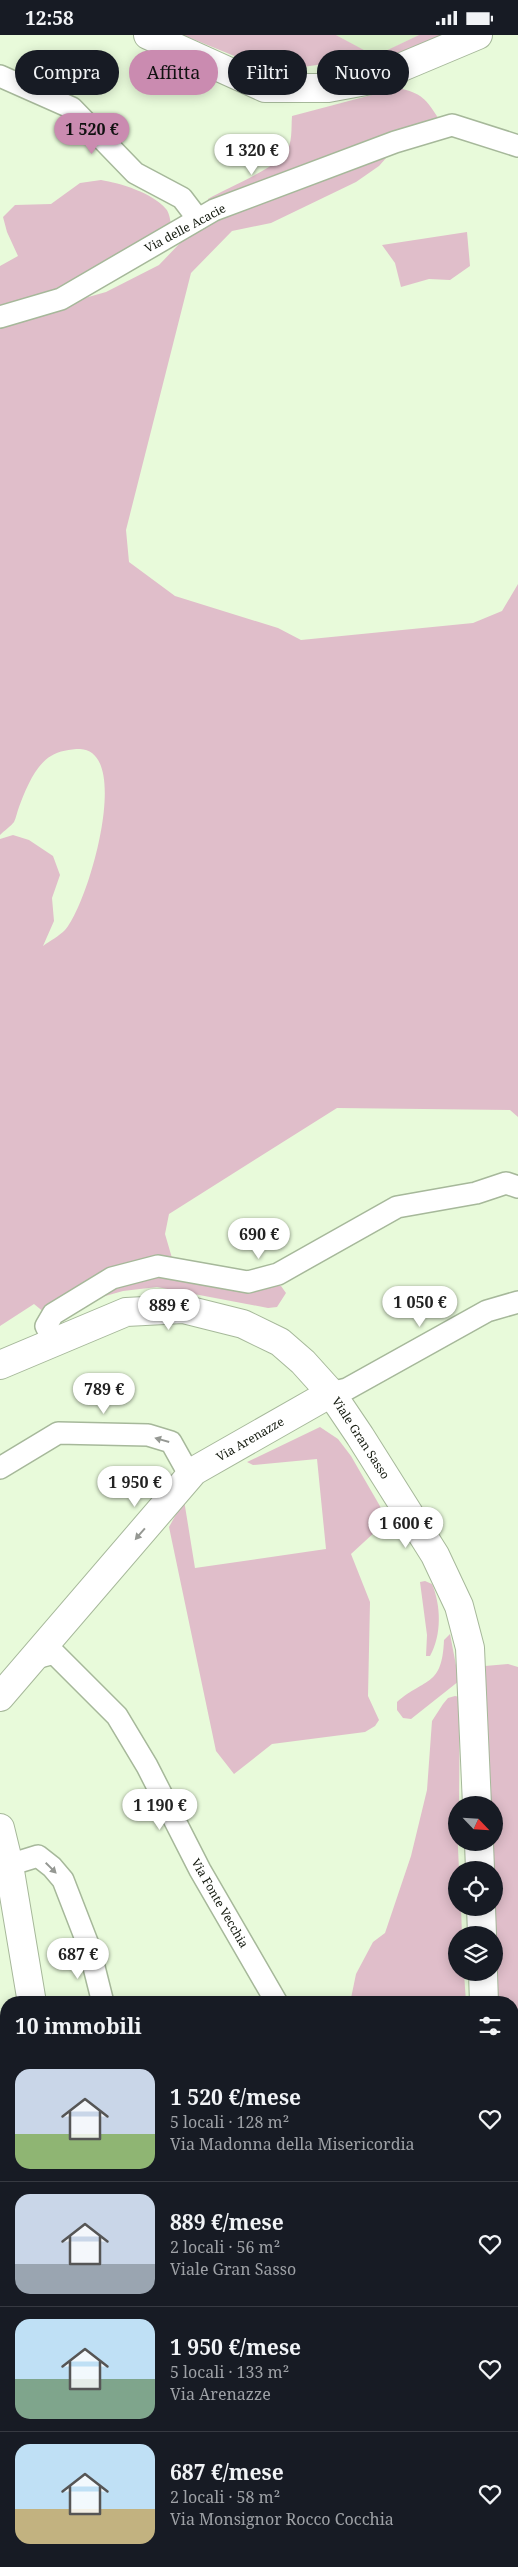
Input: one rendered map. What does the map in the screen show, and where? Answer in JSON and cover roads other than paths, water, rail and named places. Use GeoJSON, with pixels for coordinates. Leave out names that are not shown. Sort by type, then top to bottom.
{"type":"FeatureCollection","features":[{"type":"Feature","properties":{"kind":"main road"},"geometry":{"type":"LineString","coordinates":[[148,35],[265,87],[328,88],[371,80],[478,35]]}},
{"type":"Feature","properties":{"kind":"main road","name":"Viale Gran Sasso"},"geometry":{"type":"LineString","coordinates":[[0,1365],[126,1312],[183,1309],[243,1324],[280,1342],[303,1362],[331,1393],[435,1555],[460,1606],[470,1648],[478,1796]]}},
{"type":"Feature","properties":{"kind":"main road","name":"Via Arenazze"},"geometry":{"type":"LineString","coordinates":[[2,1688],[32,1659],[194,1471],[331,1393]]}},
{"type":"Feature","properties":{"kind":"main road"},"geometry":{"type":"LineString","coordinates":[[0,1828],[9,1865],[31,1996]]}},
{"type":"Feature","properties":{"kind":"main road"},"geometry":{"type":"LineString","coordinates":[[483,1981],[484,1996]]}},
{"type":"Feature","properties":{"kind":"street"},"geometry":{"type":"LineString","coordinates":[[0,76],[72,108],[134,173],[182,198],[198,219]]}},
{"type":"Feature","properties":{"kind":"street","name":"Via delle Acacie"},"geometry":{"type":"LineString","coordinates":[[0,317],[61,299],[214,210],[395,142],[452,125],[518,147]]}},
{"type":"Feature","properties":{"kind":"street"},"geometry":{"type":"LineString","coordinates":[[54,1342],[46,1326],[53,1314],[112,1279],[158,1266],[248,1281],[255,1280],[278,1274],[397,1207],[476,1193],[506,1183],[518,1187]]}},
{"type":"Feature","properties":{"kind":"street","name":"Via Arenazze"},"geometry":{"type":"LineString","coordinates":[[331,1393],[347,1389],[488,1311],[518,1302]]}},
{"type":"Feature","properties":{"kind":"street"},"geometry":{"type":"LineString","coordinates":[[0,1468],[58,1433],[109,1433],[148,1435],[171,1442],[190,1476]]}},
{"type":"Feature","properties":{"kind":"street","name":"Via Fonte Vecchia"},"geometry":{"type":"LineString","coordinates":[[32,1659],[54,1653],[117,1716],[147,1766],[200,1870],[273,1996]]}},
{"type":"Feature","properties":{"kind":"street"},"geometry":{"type":"LineString","coordinates":[[9,1865],[38,1856],[52,1867],[62,1880],[89,1947],[101,1996]]}}]}
